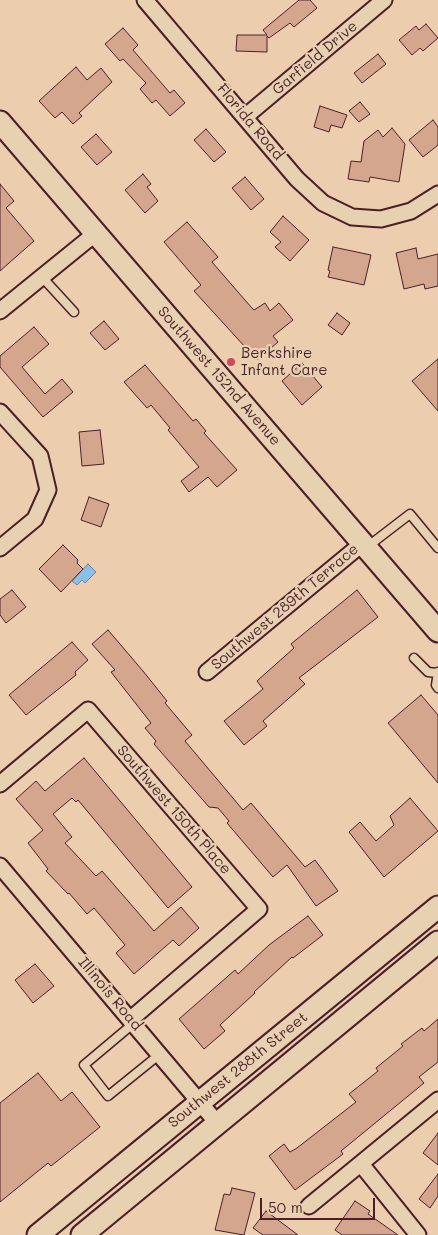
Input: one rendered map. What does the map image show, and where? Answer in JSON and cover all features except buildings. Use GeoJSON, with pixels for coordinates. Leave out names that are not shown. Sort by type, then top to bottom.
{"type":"FeatureCollection","features":[{"type":"Feature","properties":{"kind":"main road","name":"Southwest 152nd Avenue"},"geometry":{"type":"LineString","coordinates":[[0,122],[438,631]]}},
{"type":"Feature","properties":{"kind":"main road","name":"Southwest 288th Street"},"geometry":{"type":"LineString","coordinates":[[43,1233],[200,1101],[438,907]]}},
{"type":"Feature","properties":{"kind":"main road","name":"Southwest 288th Street"},"geometry":{"type":"LineString","coordinates":[[82,1235],[438,942]]}},
{"type":"Feature","properties":{"kind":"street","name":"Florida Road"},"geometry":{"type":"LineString","coordinates":[[145,0],[313,195],[344,214],[370,220],[401,215],[438,194]]}},
{"type":"Feature","properties":{"kind":"street","name":"Garfield Drive"},"geometry":{"type":"LineString","coordinates":[[246,116],[384,0]]}},
{"type":"Feature","properties":{"kind":"street"},"geometry":{"type":"LineString","coordinates":[[0,311],[96,233]]}},
{"type":"Feature","properties":{"kind":"street"},"geometry":{"type":"LineString","coordinates":[[0,412],[40,456],[48,490],[35,519],[0,548]]}},
{"type":"Feature","properties":{"kind":"street","name":"Southwest 289th Terrace"},"geometry":{"type":"LineString","coordinates":[[207,672],[365,545]]}},
{"type":"Feature","properties":{"kind":"street","name":"Southwest 150th Place"},"geometry":{"type":"LineString","coordinates":[[0,784],[88,710],[259,909],[133,1021]]}},
{"type":"Feature","properties":{"kind":"street","name":"Illinois Road"},"geometry":{"type":"LineString","coordinates":[[0,866],[133,1021],[218,1124]]}},
{"type":"Feature","properties":{"kind":"street"},"geometry":{"type":"LineString","coordinates":[[309,1206],[438,1100]]}},
{"type":"Feature","properties":{"kind":"street"},"geometry":{"type":"LineString","coordinates":[[361,1164],[418,1235]]}},
{"type":"Feature","properties":{"kind":"lane"},"geometry":{"type":"LineString","coordinates":[[42,277],[74,312]]}},
{"type":"Feature","properties":{"kind":"lane"},"geometry":{"type":"LineString","coordinates":[[365,545],[410,514],[438,548]]}},
{"type":"Feature","properties":{"kind":"lane"},"geometry":{"type":"LineString","coordinates":[[414,658],[428,672],[437,673],[436,685],[438,688]]}},
{"type":"Feature","properties":{"kind":"lane"},"geometry":{"type":"LineString","coordinates":[[133,1021],[84,1065],[108,1096],[160,1054]]}},
{"type":"Feature","properties":{"kind":"water"},"geometry":{"type":"Polygon","coordinates":[[[88,564],[96,572],[85,583],[82,580],[77,585],[72,581],[88,564]]]}},
{"type":"Feature","properties":{"kind":"place","name":"Berkshire Infant Care"},"geometry":{"type":"Point","coordinates":[231,362]}}]}
